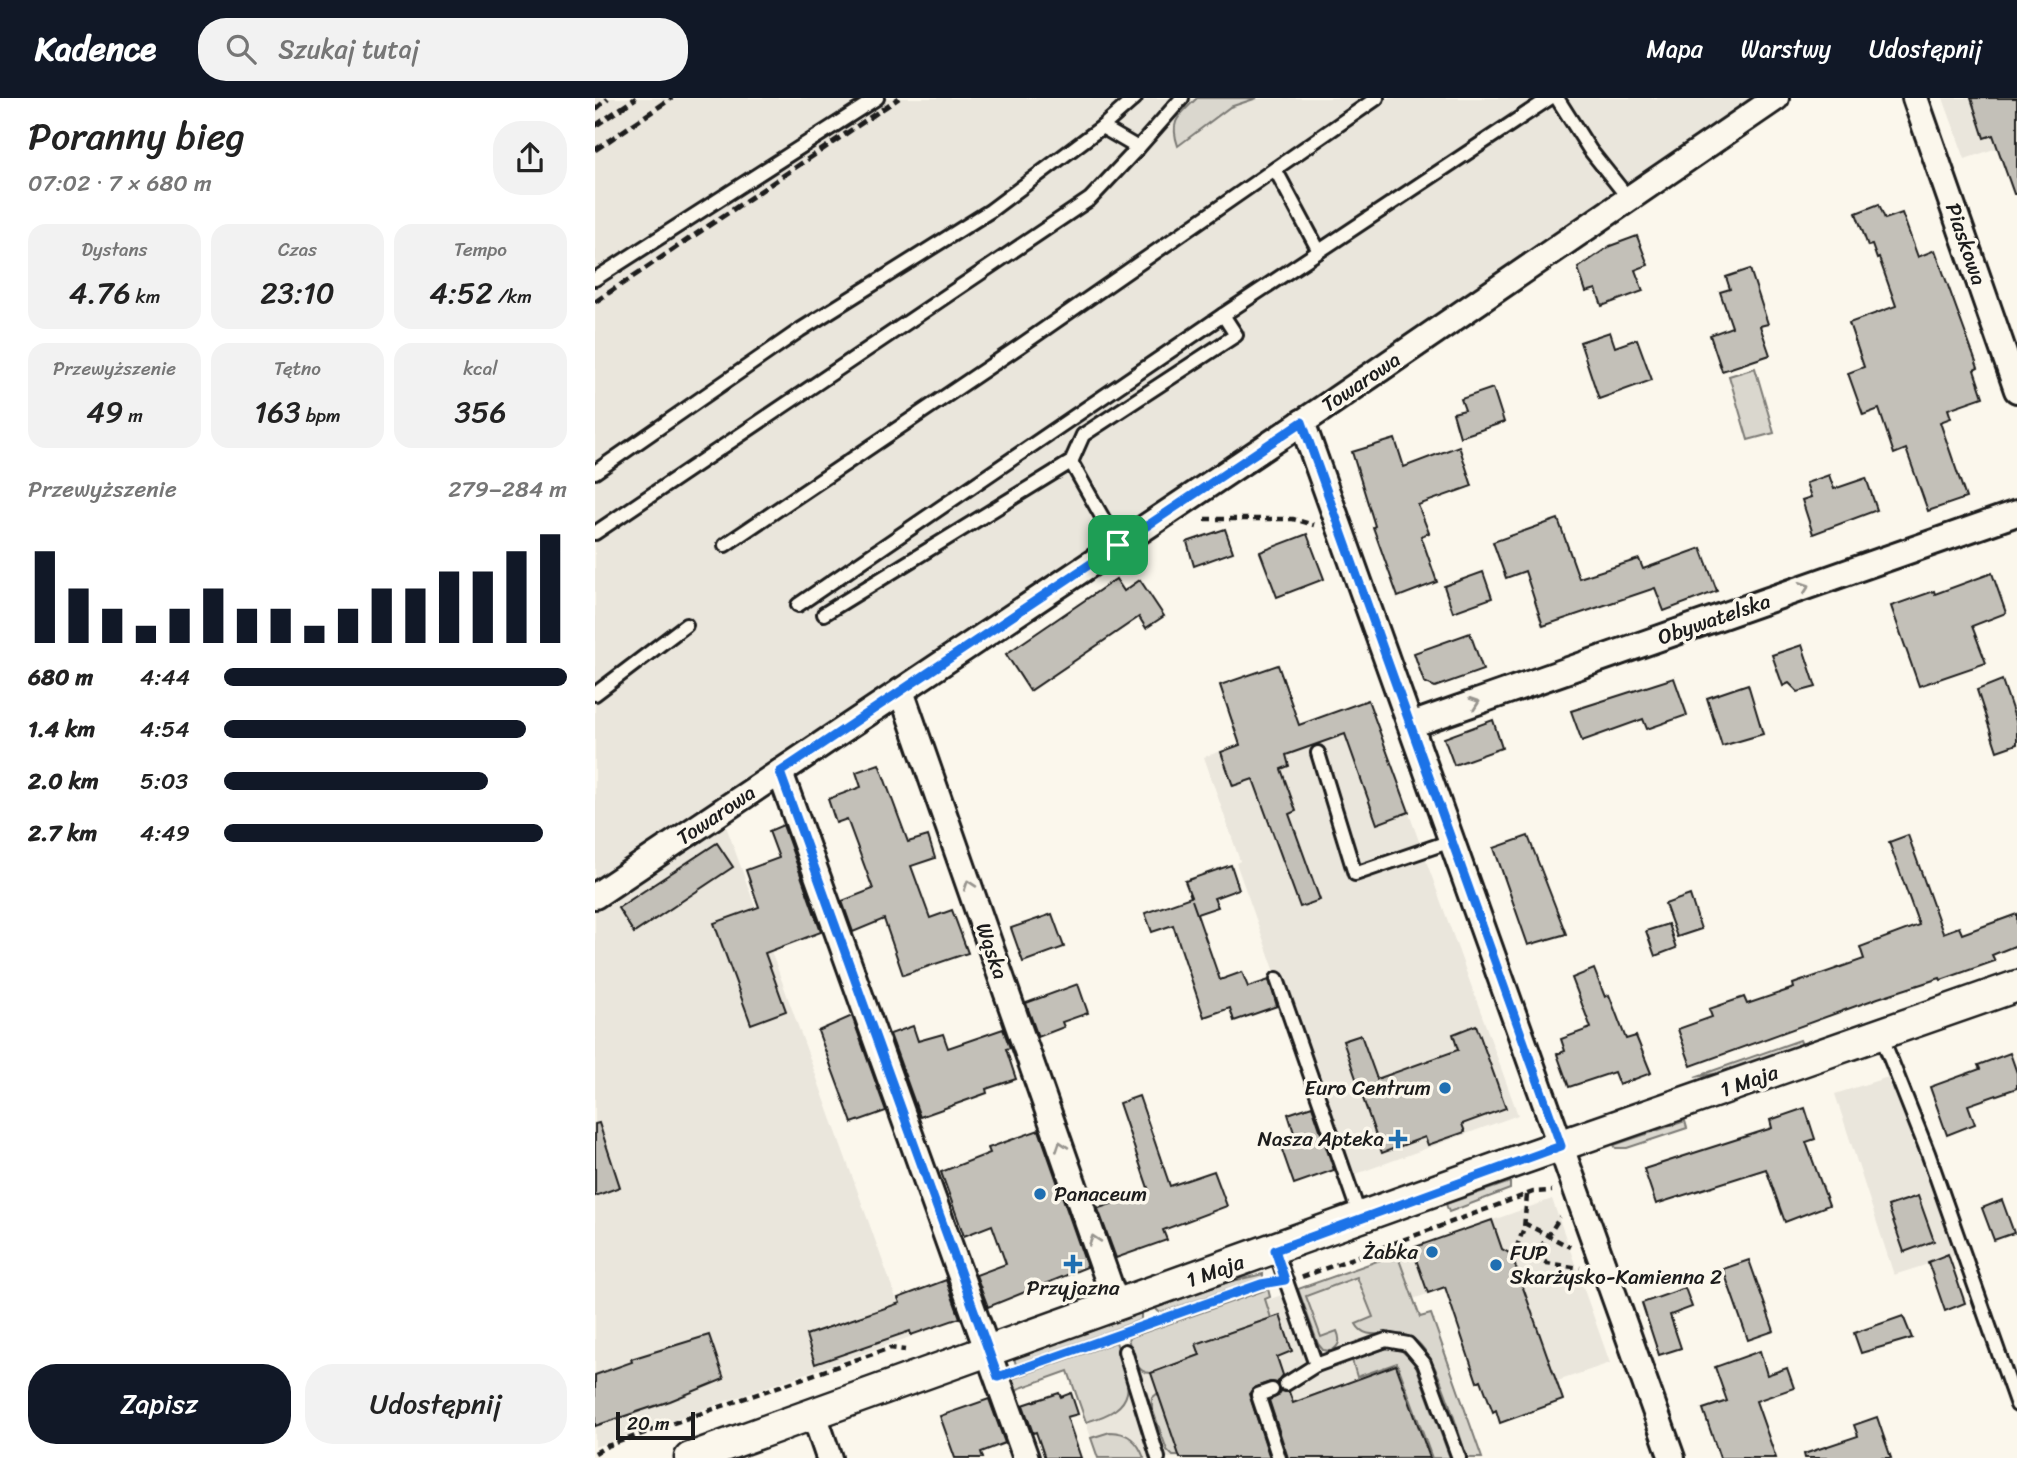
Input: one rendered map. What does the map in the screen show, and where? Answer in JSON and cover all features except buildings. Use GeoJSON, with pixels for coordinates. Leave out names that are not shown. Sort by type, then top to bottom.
{"type":"FeatureCollection","features":[{"type":"Feature","properties":{"kind":"street","name":"Towarowa"},"geometry":{"type":"LineString","coordinates":[[595,896],[1302,422],[1776,98]]}},
{"type":"Feature","properties":{"kind":"street","name":"Piaskowa"},"geometry":{"type":"LineString","coordinates":[[1915,98],[2017,390]]}},
{"type":"Feature","properties":{"kind":"street"},"geometry":{"type":"LineString","coordinates":[[1302,422],[1672,1458]]}},
{"type":"Feature","properties":{"kind":"street","name":"Obywatelska"},"geometry":{"type":"LineString","coordinates":[[1411,725],[2017,513]]}},
{"type":"Feature","properties":{"kind":"street","name":"Wąska"},"geometry":{"type":"LineString","coordinates":[[901,691],[1117,1306]]}},
{"type":"Feature","properties":{"kind":"street"},"geometry":{"type":"LineString","coordinates":[[780,772],[1026,1458]]}},
{"type":"Feature","properties":{"kind":"street","name":"1 Maja"},"geometry":{"type":"LineString","coordinates":[[690,1458],[2017,986]]}},
{"type":"Feature","properties":{"kind":"street"},"geometry":{"type":"LineString","coordinates":[[814,1413],[829,1458]]}},
{"type":"Feature","properties":{"kind":"lane"},"geometry":{"type":"LineString","coordinates":[[595,279],[877,98]]}},
{"type":"Feature","properties":{"kind":"lane"},"geometry":{"type":"LineString","coordinates":[[595,472],[800,330],[991,211],[1103,127],[1135,98]]}},
{"type":"Feature","properties":{"kind":"lane"},"geometry":{"type":"LineString","coordinates":[[595,533],[1090,199],[1182,98]]}},
{"type":"Feature","properties":{"kind":"lane"},"geometry":{"type":"LineString","coordinates":[[798,605],[1319,251],[1550,98]]}},
{"type":"Feature","properties":{"kind":"lane"},"geometry":{"type":"LineString","coordinates":[[1557,98],[1590,150],[1629,199]]}},
{"type":"Feature","properties":{"kind":"lane"},"geometry":{"type":"LineString","coordinates":[[726,545],[1275,169],[1368,100]]}},
{"type":"Feature","properties":{"kind":"lane"},"geometry":{"type":"LineString","coordinates":[[1103,127],[1138,148]]}},
{"type":"Feature","properties":{"kind":"lane"},"geometry":{"type":"LineString","coordinates":[[1275,169],[1319,251]]}},
{"type":"Feature","properties":{"kind":"lane"},"geometry":{"type":"LineString","coordinates":[[824,614],[1071,462],[1083,435],[1236,335],[1223,316]]}},
{"type":"Feature","properties":{"kind":"lane"},"geometry":{"type":"LineString","coordinates":[[1071,462],[1118,545]]}},
{"type":"Feature","properties":{"kind":"lane"},"geometry":{"type":"LineString","coordinates":[[595,694],[686,625]]}},
{"type":"Feature","properties":{"kind":"lane"},"geometry":{"type":"LineString","coordinates":[[1318,753],[1355,874],[1451,841]]}},
{"type":"Feature","properties":{"kind":"lane"},"geometry":{"type":"LineString","coordinates":[[1277,979],[1360,1219]]}},
{"type":"Feature","properties":{"kind":"lane"},"geometry":{"type":"LineString","coordinates":[[1881,1035],[1928,1153],[2017,1405]]}},
{"type":"Feature","properties":{"kind":"lane"},"geometry":{"type":"LineString","coordinates":[[1275,1250],[1316,1365]]}},
{"type":"Feature","properties":{"kind":"lane"},"geometry":{"type":"LineString","coordinates":[[1286,1384],[1316,1365],[1386,1340],[1408,1345],[1424,1363],[1459,1458]]}},
{"type":"Feature","properties":{"kind":"lane"},"geometry":{"type":"LineString","coordinates":[[1125,1351],[1158,1458]]}},
{"type":"Feature","properties":{"kind":"lane"},"geometry":{"type":"LineString","coordinates":[[1272,1390],[1258,1395],[1279,1458]]}},
{"type":"Feature","properties":{"kind":"path"},"geometry":{"type":"LineString","coordinates":[[1199,520],[1293,519],[1316,526]]}},
{"type":"Feature","properties":{"kind":"path"},"geometry":{"type":"LineString","coordinates":[[1285,1280],[1300,1278],[1527,1195],[1553,1191],[1557,1203]]}},
{"type":"Feature","properties":{"kind":"path"},"geometry":{"type":"LineString","coordinates":[[1527,1195],[1524,1223],[1517,1246],[1547,1263],[1581,1268],[1578,1259]]}},
{"type":"Feature","properties":{"kind":"path"},"geometry":{"type":"LineString","coordinates":[[1534,1258],[1562,1215],[1566,1226]]}},
{"type":"Feature","properties":{"kind":"path"},"geometry":{"type":"LineString","coordinates":[[1524,1223],[1574,1249],[1570,1238]]}},
{"type":"Feature","properties":{"kind":"shaded area"},"geometry":{"type":"Polygon","coordinates":[[[595,98],[1770,98],[595,894],[595,98]]]}},
{"type":"Feature","properties":{"kind":"shaded area"},"geometry":{"type":"Polygon","coordinates":[[[1197,98],[1257,98],[1230,107],[1178,146],[1175,124],[1197,98]]]}},
{"type":"Feature","properties":{"kind":"shaded area"},"geometry":{"type":"Polygon","coordinates":[[[1943,98],[2017,98],[2017,141],[1965,159],[1943,98]]]}},
{"type":"Feature","properties":{"kind":"shaded area"},"geometry":{"type":"Polygon","coordinates":[[[1755,368],[1774,433],[1748,440],[1729,376],[1755,368]]]}},
{"type":"Feature","properties":{"kind":"shaded area"},"geometry":{"type":"Polygon","coordinates":[[[1368,700],[1518,1115],[1348,1177],[1236,863],[1240,861],[1204,757],[1368,700]]]}},
{"type":"Feature","properties":{"kind":"shaded area"},"geometry":{"type":"Polygon","coordinates":[[[725,823],[910,1337],[595,1447],[595,911],[725,823]]]}},
{"type":"Feature","properties":{"kind":"shaded area"},"geometry":{"type":"Polygon","coordinates":[[[1800,1040],[1803,1047],[1727,1072],[1695,1077],[1800,1040]]]}},
{"type":"Feature","properties":{"kind":"shaded area"},"geometry":{"type":"Polygon","coordinates":[[[1904,1072],[1963,1253],[1894,1275],[1835,1094],[1904,1072]]]}},
{"type":"Feature","properties":{"kind":"shaded area"},"geometry":{"type":"Polygon","coordinates":[[[1685,1121],[1687,1128],[1627,1148],[1616,1148],[1614,1145],[1685,1121]]]}},
{"type":"Feature","properties":{"kind":"shaded area"},"geometry":{"type":"Polygon","coordinates":[[[1510,1182],[1510,1189],[1449,1212],[1446,1204],[1510,1182]]]}},
{"type":"Feature","properties":{"kind":"shaded area"},"geometry":{"type":"Polygon","coordinates":[[[1552,1199],[1610,1363],[1508,1398],[1467,1280],[1413,1299],[1420,1318],[1431,1314],[1482,1458],[1098,1458],[1068,1371],[1552,1199]]]}},
{"type":"Feature","properties":{"kind":"shaded area"},"geometry":{"type":"Polygon","coordinates":[[[1397,1254],[1420,1317],[1431,1314],[1482,1458],[1467,1458],[1446,1394],[1423,1348],[1407,1336],[1367,1333],[1356,1324],[1373,1317],[1357,1277],[1306,1296],[1321,1337],[1337,1331],[1339,1337],[1338,1345],[1331,1351],[1323,1350],[1318,1344],[1298,1289],[1397,1254]]]}},
{"type":"Feature","properties":{"kind":"shaded area"},"geometry":{"type":"Polygon","coordinates":[[[1263,1274],[1263,1278],[1160,1313],[1155,1308],[1228,1282],[1263,1274]]]}},
{"type":"Feature","properties":{"kind":"shaded area"},"geometry":{"type":"Polygon","coordinates":[[[1268,1289],[1270,1297],[1265,1299],[1271,1318],[1197,1344],[1200,1355],[1151,1373],[1137,1366],[1128,1338],[1268,1289]]]}},
{"type":"Feature","properties":{"kind":"shaded area"},"geometry":{"type":"Polygon","coordinates":[[[1141,1313],[1141,1320],[1016,1365],[1014,1358],[1141,1313]]]}},
{"type":"Feature","properties":{"kind":"shaded area"},"geometry":{"type":"Polygon","coordinates":[[[1116,1342],[1126,1371],[1127,1393],[1115,1410],[1103,1416],[1086,1422],[1068,1371],[1012,1391],[1008,1380],[1116,1342]]]}},
{"type":"Feature","properties":{"kind":"shaded area"},"geometry":{"type":"Polygon","coordinates":[[[1387,1348],[1401,1350],[1415,1363],[1450,1458],[1432,1458],[1397,1363],[1357,1377],[1352,1360],[1387,1348]]]}},
{"type":"Feature","properties":{"kind":"shaded area"},"geometry":{"type":"Polygon","coordinates":[[[1158,1393],[1180,1456],[1173,1456],[1167,1450],[1152,1408],[1152,1398],[1158,1393]]]}},
{"type":"Feature","properties":{"kind":"shaded area"},"geometry":{"type":"Polygon","coordinates":[[[1110,1432],[1132,1439],[1144,1458],[1098,1458],[1091,1438],[1110,1432]]]}},
{"type":"Feature","properties":{"kind":"railway"},"geometry":{"type":"LineString","coordinates":[[595,110],[608,98]]}},
{"type":"Feature","properties":{"kind":"railway"},"geometry":{"type":"LineString","coordinates":[[595,126],[636,98]]}},
{"type":"Feature","properties":{"kind":"railway"},"geometry":{"type":"LineString","coordinates":[[595,150],[672,98]]}},
{"type":"Feature","properties":{"kind":"railway"},"geometry":{"type":"LineString","coordinates":[[595,302],[899,98]]}},
{"type":"Feature","properties":{"kind":"place","name":"Euro Centrum"},"geometry":{"type":"Point","coordinates":[1445,1088]}},
{"type":"Feature","properties":{"kind":"place","name":"Nasza Apteka"},"geometry":{"type":"Point","coordinates":[1398,1139]}},
{"type":"Feature","properties":{"kind":"place","name":"Panaceum"},"geometry":{"type":"Point","coordinates":[1040,1194]}},
{"type":"Feature","properties":{"kind":"place","name":"Żabka"},"geometry":{"type":"Point","coordinates":[1432,1252]}},
{"type":"Feature","properties":{"kind":"place","name":"Przyjazna"},"geometry":{"type":"Point","coordinates":[1073,1264]}},
{"type":"Feature","properties":{"kind":"place","name":"FUP Skarżysko-Kamienna 2"},"geometry":{"type":"Point","coordinates":[1496,1265]}},
{"type":"Feature","properties":{"kind":"route"},"geometry":{"type":"LineString","coordinates":[[1302,422],[1561,1146],[1275,1250],[1285,1280],[1261,1284],[998,1377],[780,772],[1118,545],[1302,422]]}}]}
